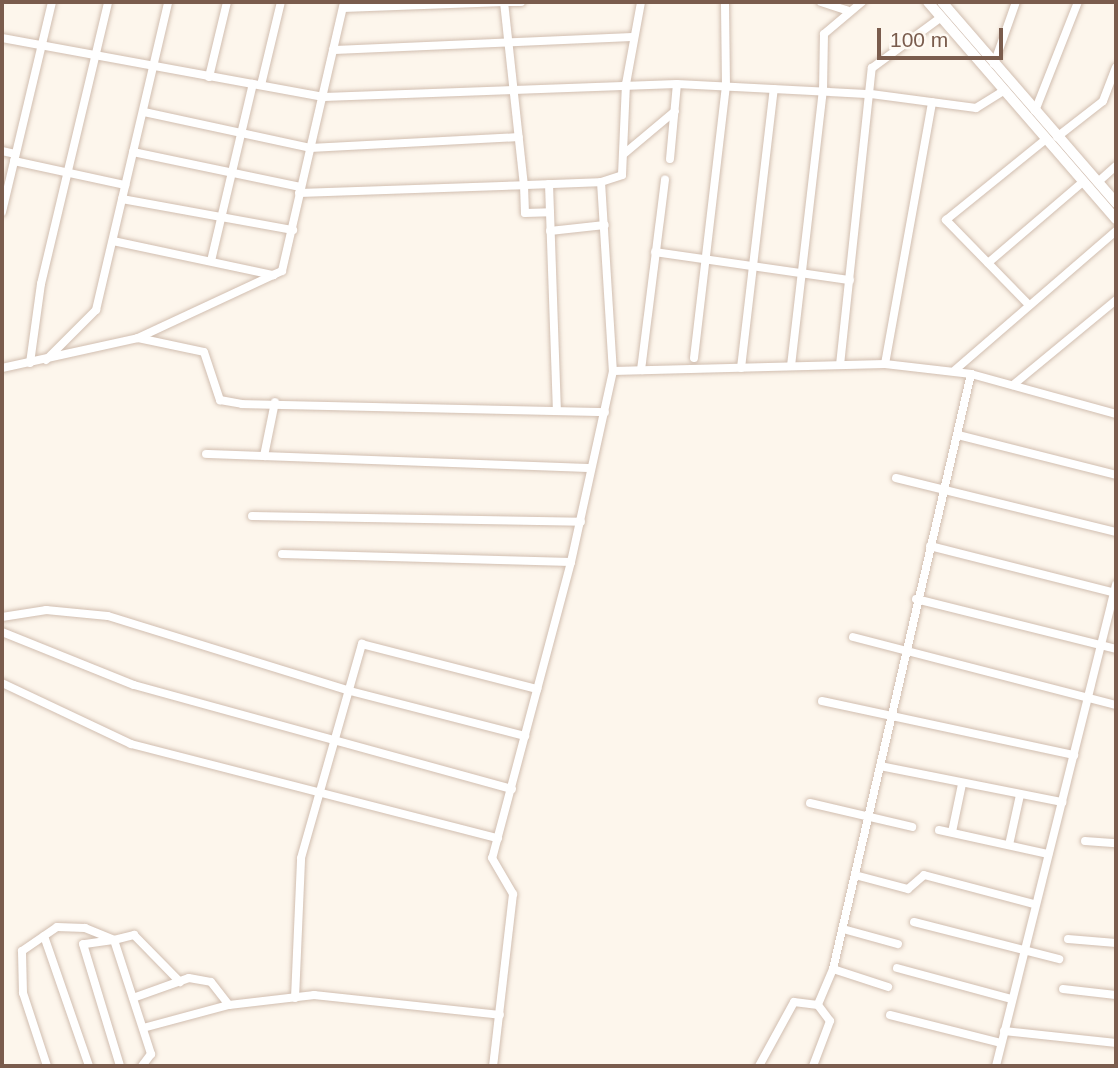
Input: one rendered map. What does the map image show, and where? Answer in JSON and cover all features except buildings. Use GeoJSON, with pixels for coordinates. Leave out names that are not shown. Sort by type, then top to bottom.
{"type":"FeatureCollection","features":[{"type":"Feature","properties":{"kind":"main road"},"geometry":{"type":"LineString","coordinates":[[928,2],[1003,91],[1098,182],[1116,203]]}},
{"type":"Feature","properties":{"kind":"main road"},"geometry":{"type":"LineString","coordinates":[[942,2],[1035,111],[1083,182],[1116,219]]}},
{"type":"Feature","properties":{"kind":"street"},"geometry":{"type":"LineString","coordinates":[[2,212],[52,2]]}},
{"type":"Feature","properties":{"kind":"street"},"geometry":{"type":"LineString","coordinates":[[30,363],[41,284],[108,2]]}},
{"type":"Feature","properties":{"kind":"street"},"geometry":{"type":"LineString","coordinates":[[46,360],[96,310],[168,2]]}},
{"type":"Feature","properties":{"kind":"street"},"geometry":{"type":"LineString","coordinates":[[209,77],[227,2]]}},
{"type":"Feature","properties":{"kind":"street"},"geometry":{"type":"LineString","coordinates":[[211,261],[241,129],[281,2]]}},
{"type":"Feature","properties":{"kind":"street"},"geometry":{"type":"LineString","coordinates":[[504,2],[512,45],[525,213],[550,212]]}},
{"type":"Feature","properties":{"kind":"street"},"geometry":{"type":"LineString","coordinates":[[2,368],[138,338],[282,271],[344,5],[521,2]]}},
{"type":"Feature","properties":{"kind":"street"},"geometry":{"type":"LineString","coordinates":[[132,152],[230,172],[300,190],[601,182],[622,176],[626,84],[641,2]]}},
{"type":"Feature","properties":{"kind":"street"},"geometry":{"type":"LineString","coordinates":[[694,358],[726,87],[725,2]]}},
{"type":"Feature","properties":{"kind":"street"},"geometry":{"type":"LineString","coordinates":[[822,2],[848,11]]}},
{"type":"Feature","properties":{"kind":"street"},"geometry":{"type":"LineString","coordinates":[[791,366],[823,91],[824,34],[848,11],[862,2]]}},
{"type":"Feature","properties":{"kind":"street"},"geometry":{"type":"LineString","coordinates":[[994,64],[1016,2]]}},
{"type":"Feature","properties":{"kind":"street"},"geometry":{"type":"LineString","coordinates":[[1035,111],[1078,2]]}},
{"type":"Feature","properties":{"kind":"street"},"geometry":{"type":"LineString","coordinates":[[840,365],[872,68],[940,19]]}},
{"type":"Feature","properties":{"kind":"street"},"geometry":{"type":"LineString","coordinates":[[333,50],[512,45],[634,37]]}},
{"type":"Feature","properties":{"kind":"street"},"geometry":{"type":"LineString","coordinates":[[2,38],[96,52],[209,77],[324,97],[626,84],[871,94],[976,108],[1003,91]]}},
{"type":"Feature","properties":{"kind":"street"},"geometry":{"type":"LineString","coordinates":[[1029,305],[946,220],[1103,101],[1116,66]]}},
{"type":"Feature","properties":{"kind":"street"},"geometry":{"type":"LineString","coordinates":[[670,159],[677,85]]}},
{"type":"Feature","properties":{"kind":"street"},"geometry":{"type":"LineString","coordinates":[[741,368],[774,89]]}},
{"type":"Feature","properties":{"kind":"street"},"geometry":{"type":"LineString","coordinates":[[885,364],[932,102]]}},
{"type":"Feature","properties":{"kind":"street"},"geometry":{"type":"LineString","coordinates":[[144,111],[241,129],[310,148],[519,137]]}},
{"type":"Feature","properties":{"kind":"street"},"geometry":{"type":"LineString","coordinates":[[625,153],[675,111]]}},
{"type":"Feature","properties":{"kind":"street"},"geometry":{"type":"LineString","coordinates":[[2,150],[15,158],[125,185]]}},
{"type":"Feature","properties":{"kind":"street"},"geometry":{"type":"LineString","coordinates":[[1098,182],[1116,166]]}},
{"type":"Feature","properties":{"kind":"street"},"geometry":{"type":"LineString","coordinates":[[641,370],[664,180]]}},
{"type":"Feature","properties":{"kind":"street"},"geometry":{"type":"LineString","coordinates":[[494,1066],[513,894],[492,858],[572,562],[613,371],[601,182]]}},
{"type":"Feature","properties":{"kind":"street"},"geometry":{"type":"LineString","coordinates":[[988,263],[1083,182]]}},
{"type":"Feature","properties":{"kind":"street"},"geometry":{"type":"LineString","coordinates":[[549,184],[557,411]]}},
{"type":"Feature","properties":{"kind":"street"},"geometry":{"type":"LineString","coordinates":[[122,199],[293,230]]}},
{"type":"Feature","properties":{"kind":"street"},"geometry":{"type":"LineString","coordinates":[[550,231],[605,225]]}},
{"type":"Feature","properties":{"kind":"street"},"geometry":{"type":"LineString","coordinates":[[955,370],[1116,231]]}},
{"type":"Feature","properties":{"kind":"street"},"geometry":{"type":"LineString","coordinates":[[113,241],[273,275]]}},
{"type":"Feature","properties":{"kind":"street"},"geometry":{"type":"LineString","coordinates":[[656,252],[850,280]]}},
{"type":"Feature","properties":{"kind":"street"},"geometry":{"type":"LineString","coordinates":[[1013,385],[1116,300]]}},
{"type":"Feature","properties":{"kind":"street"},"geometry":{"type":"LineString","coordinates":[[138,338],[204,352],[220,400],[605,412]]}},
{"type":"Feature","properties":{"kind":"street"},"geometry":{"type":"LineString","coordinates":[[613,371],[885,364],[971,373],[1116,414]]}},
{"type":"Feature","properties":{"kind":"street"},"geometry":{"type":"LineString","coordinates":[[818,1005],[834,969],[916,599],[971,373]]}},
{"type":"Feature","properties":{"kind":"street"},"geometry":{"type":"LineString","coordinates":[[264,456],[275,402]]}},
{"type":"Feature","properties":{"kind":"street"},"geometry":{"type":"LineString","coordinates":[[958,435],[1116,475]]}},
{"type":"Feature","properties":{"kind":"street"},"geometry":{"type":"LineString","coordinates":[[205,454],[592,468]]}},
{"type":"Feature","properties":{"kind":"street"},"geometry":{"type":"LineString","coordinates":[[896,478],[1116,533]]}},
{"type":"Feature","properties":{"kind":"street"},"geometry":{"type":"LineString","coordinates":[[252,516],[581,522]]}},
{"type":"Feature","properties":{"kind":"street"},"geometry":{"type":"LineString","coordinates":[[930,546],[1116,591],[1022,950],[996,1066]]}},
{"type":"Feature","properties":{"kind":"street"},"geometry":{"type":"LineString","coordinates":[[282,554],[572,562]]}},
{"type":"Feature","properties":{"kind":"street"},"geometry":{"type":"LineString","coordinates":[[916,599],[1116,649]]}},
{"type":"Feature","properties":{"kind":"street"},"geometry":{"type":"LineString","coordinates":[[2,617],[46,610],[108,616],[350,691],[525,736]]}},
{"type":"Feature","properties":{"kind":"street"},"geometry":{"type":"LineString","coordinates":[[2,632],[134,685],[336,744],[512,789]]}},
{"type":"Feature","properties":{"kind":"street"},"geometry":{"type":"LineString","coordinates":[[853,637],[905,653],[1116,705]]}},
{"type":"Feature","properties":{"kind":"street"},"geometry":{"type":"LineString","coordinates":[[295,998],[301,858],[323,792],[362,644],[537,689]]}},
{"type":"Feature","properties":{"kind":"street"},"geometry":{"type":"LineString","coordinates":[[2,683],[131,744],[498,838]]}},
{"type":"Feature","properties":{"kind":"street"},"geometry":{"type":"LineString","coordinates":[[822,701],[892,712],[1074,755]]}},
{"type":"Feature","properties":{"kind":"street"},"geometry":{"type":"LineString","coordinates":[[880,766],[1062,802]]}},
{"type":"Feature","properties":{"kind":"street"},"geometry":{"type":"LineString","coordinates":[[952,832],[962,784]]}},
{"type":"Feature","properties":{"kind":"street"},"geometry":{"type":"LineString","coordinates":[[1009,845],[1020,794]]}},
{"type":"Feature","properties":{"kind":"street"},"geometry":{"type":"LineString","coordinates":[[810,803],[912,827]]}},
{"type":"Feature","properties":{"kind":"street"},"geometry":{"type":"LineString","coordinates":[[939,830],[1048,854]]}},
{"type":"Feature","properties":{"kind":"street"},"geometry":{"type":"LineString","coordinates":[[1085,841],[1116,843]]}},
{"type":"Feature","properties":{"kind":"street"},"geometry":{"type":"LineString","coordinates":[[855,875],[908,889],[925,875],[1034,904]]}},
{"type":"Feature","properties":{"kind":"street"},"geometry":{"type":"LineString","coordinates":[[914,922],[1059,959]]}},
{"type":"Feature","properties":{"kind":"street"},"geometry":{"type":"LineString","coordinates":[[47,1066],[23,993],[22,951],[57,927],[85,928],[114,940],[151,1058],[142,1066]]}},
{"type":"Feature","properties":{"kind":"street"},"geometry":{"type":"LineString","coordinates":[[843,929],[898,944]]}},
{"type":"Feature","properties":{"kind":"street"},"geometry":{"type":"LineString","coordinates":[[120,1066],[83,944],[134,935],[180,982]]}},
{"type":"Feature","properties":{"kind":"street"},"geometry":{"type":"LineString","coordinates":[[44,936],[89,1066]]}},
{"type":"Feature","properties":{"kind":"street"},"geometry":{"type":"LineString","coordinates":[[1068,939],[1116,943]]}},
{"type":"Feature","properties":{"kind":"street"},"geometry":{"type":"LineString","coordinates":[[897,968],[1011,999]]}},
{"type":"Feature","properties":{"kind":"street"},"geometry":{"type":"LineString","coordinates":[[834,969],[888,987]]}},
{"type":"Feature","properties":{"kind":"street"},"geometry":{"type":"LineString","coordinates":[[133,998],[180,982],[211,982],[229,1005]]}},
{"type":"Feature","properties":{"kind":"street"},"geometry":{"type":"LineString","coordinates":[[1063,989],[1116,995]]}},
{"type":"Feature","properties":{"kind":"street"},"geometry":{"type":"LineString","coordinates":[[143,1028],[229,1005],[295,998],[358,998],[500,1015]]}},
{"type":"Feature","properties":{"kind":"street"},"geometry":{"type":"LineString","coordinates":[[759,1066],[794,1002],[818,1005],[830,1021],[813,1066]]}},
{"type":"Feature","properties":{"kind":"street"},"geometry":{"type":"LineString","coordinates":[[890,1015],[1001,1044]]}},
{"type":"Feature","properties":{"kind":"street"},"geometry":{"type":"LineString","coordinates":[[1004,1031],[1116,1042]]}}]}
